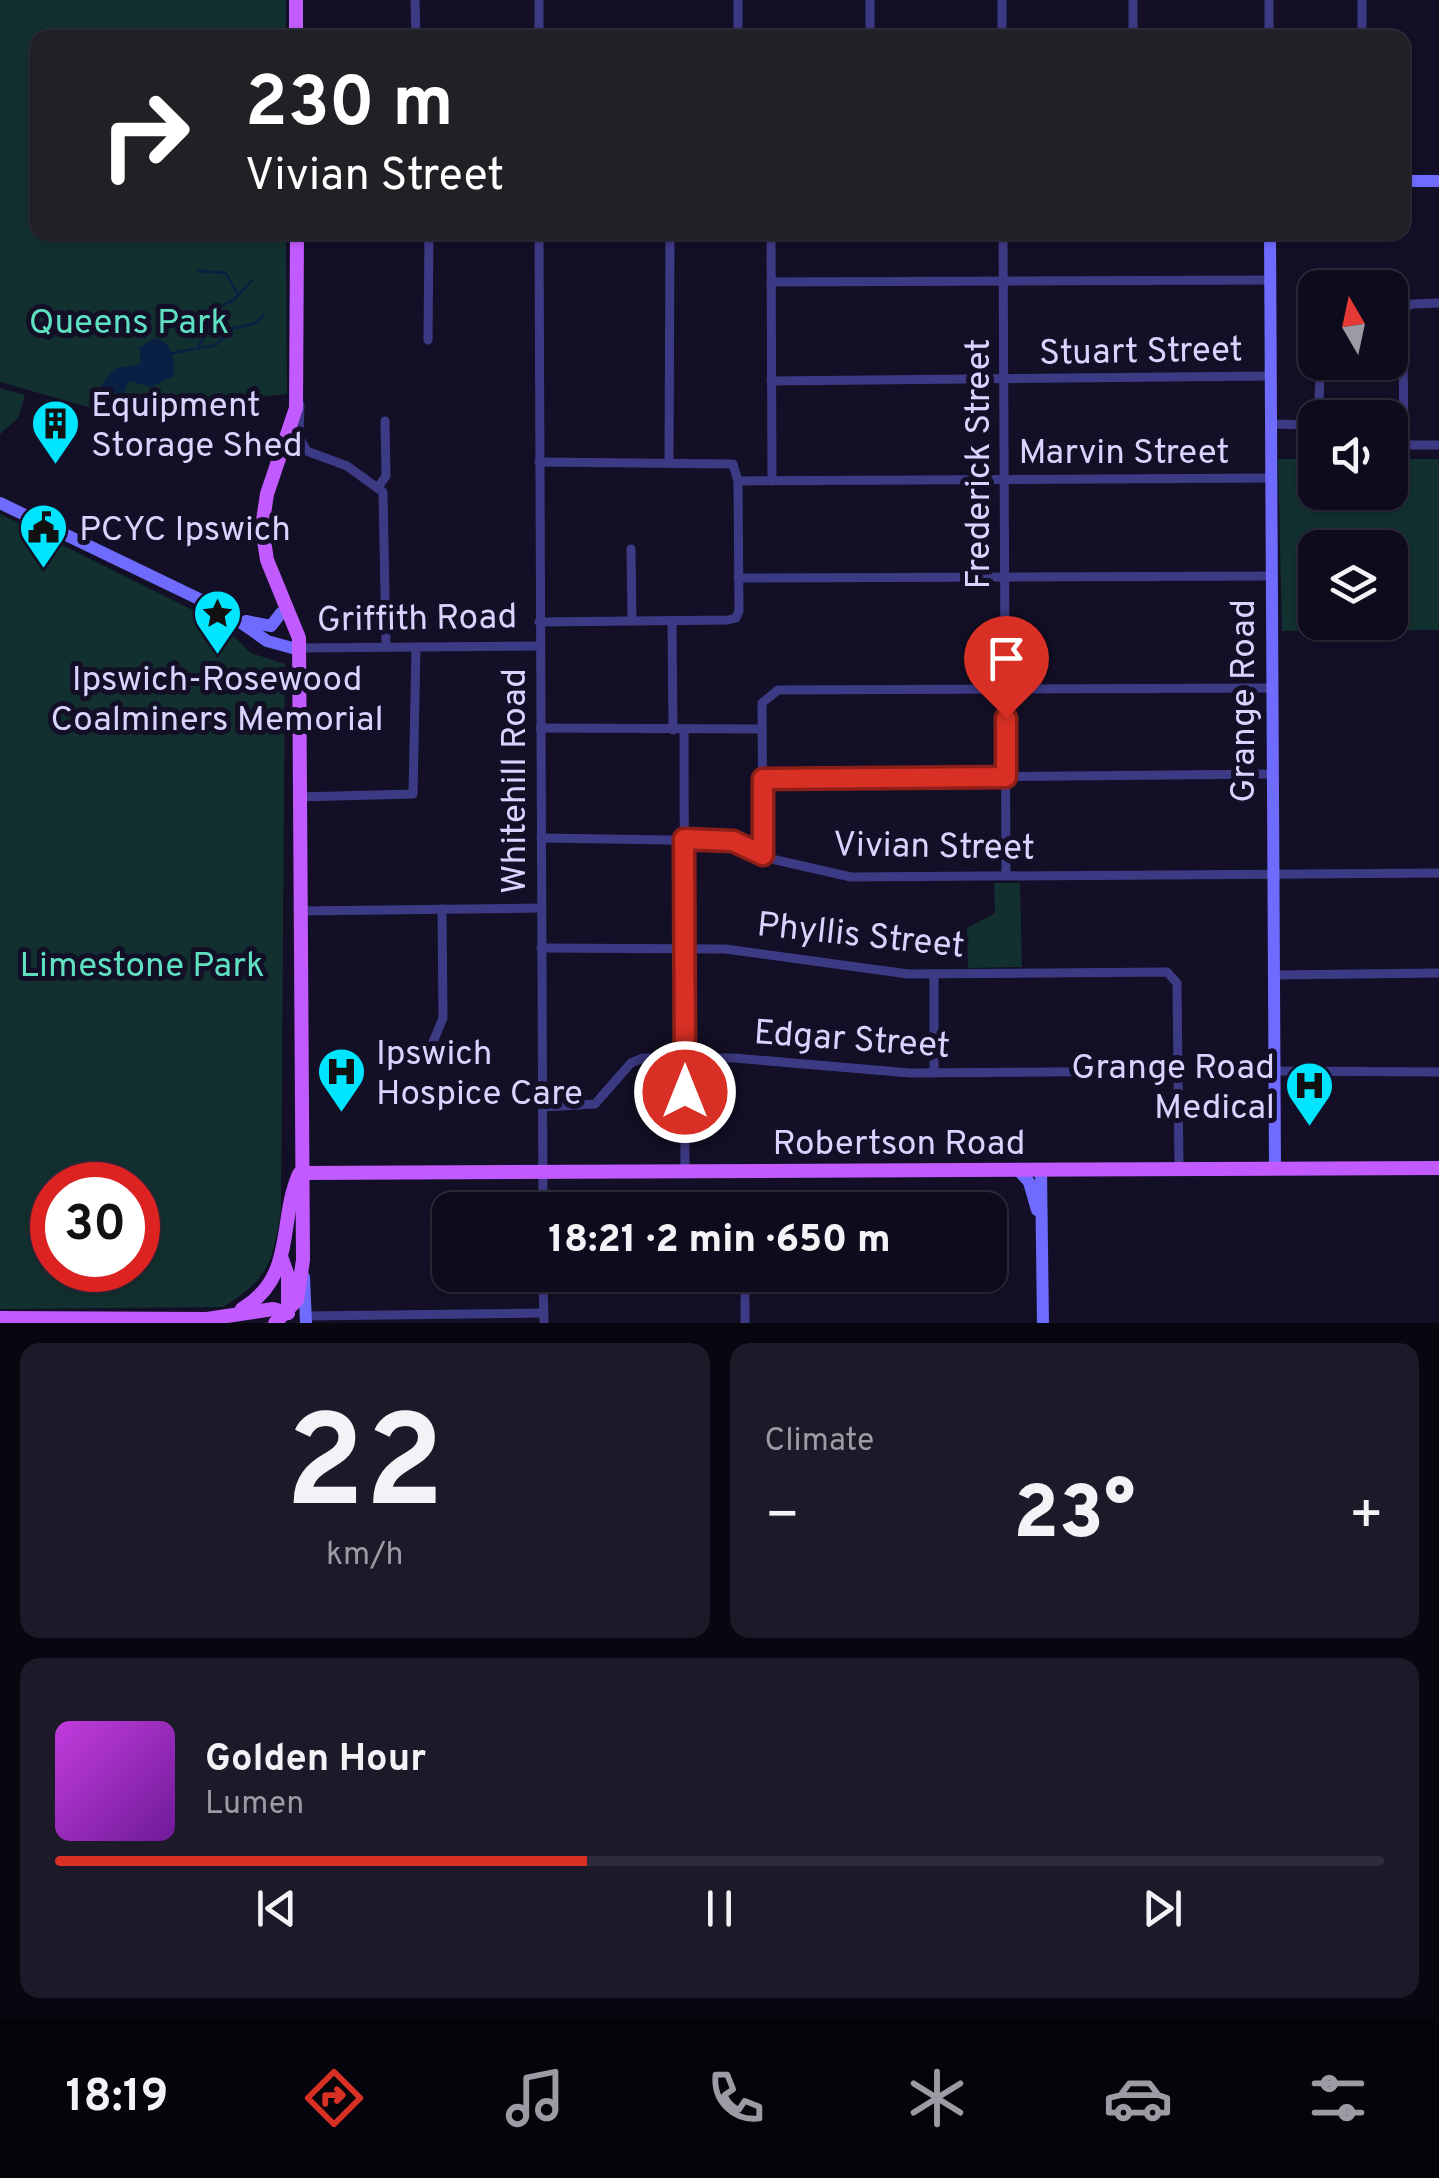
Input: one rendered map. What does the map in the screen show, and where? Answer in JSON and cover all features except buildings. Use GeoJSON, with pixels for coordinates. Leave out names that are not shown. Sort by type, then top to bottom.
{"type":"FeatureCollection","features":[{"type":"Feature","properties":{"kind":"main road"},"geometry":{"type":"LineString","coordinates":[[296,0],[296,30]]}},
{"type":"Feature","properties":{"kind":"main road"},"geometry":{"type":"LineString","coordinates":[[1410,181],[1439,181]]}},
{"type":"Feature","properties":{"kind":"main road"},"geometry":{"type":"LineString","coordinates":[[297,240],[296,396],[265,501],[262,534],[267,560],[297,630],[303,1260],[298,1320]]}},
{"type":"Feature","properties":{"kind":"main road","name":"Grange Road"},"geometry":{"type":"LineString","coordinates":[[1270,240],[1275,1169]]}},
{"type":"Feature","properties":{"kind":"main road"},"geometry":{"type":"LineString","coordinates":[[282,450],[260,491],[254,532],[260,566],[296,649]]}},
{"type":"Feature","properties":{"kind":"main road","name":"Griffith Road"},"geometry":{"type":"LineString","coordinates":[[0,504],[239,619],[267,641],[296,649]]}},
{"type":"Feature","properties":{"kind":"main road","name":"Griffith Road"},"geometry":{"type":"LineString","coordinates":[[219,609],[262,647],[281,652],[296,649]]}},
{"type":"Feature","properties":{"kind":"main road"},"geometry":{"type":"LineString","coordinates":[[239,619],[269,626],[277,622],[281,613]]}},
{"type":"Feature","properties":{"kind":"main road","name":"Robertson Road"},"geometry":{"type":"LineString","coordinates":[[300,1173],[1439,1168]]}},
{"type":"Feature","properties":{"kind":"main road"},"geometry":{"type":"LineString","coordinates":[[1019,1171],[1029,1182],[1042,1221]]}},
{"type":"Feature","properties":{"kind":"main road"},"geometry":{"type":"LineString","coordinates":[[1042,1171],[1042,1323]]}},
{"type":"Feature","properties":{"kind":"main road"},"geometry":{"type":"LineString","coordinates":[[223,1317],[262,1294],[282,1257],[292,1189],[300,1173]]}},
{"type":"Feature","properties":{"kind":"main road"},"geometry":{"type":"LineString","coordinates":[[282,1257],[298,1320]]}},
{"type":"Feature","properties":{"kind":"main road"},"geometry":{"type":"LineString","coordinates":[[0,1318],[193,1321],[264,1309],[298,1320]]}},
{"type":"Feature","properties":{"kind":"main road"},"geometry":{"type":"LineString","coordinates":[[275,1323],[298,1320]]}},
{"type":"Feature","properties":{"kind":"street"},"geometry":{"type":"LineString","coordinates":[[415,0],[416,30]]}},
{"type":"Feature","properties":{"kind":"street"},"geometry":{"type":"LineString","coordinates":[[539,0],[539,30]]}},
{"type":"Feature","properties":{"kind":"street"},"geometry":{"type":"LineString","coordinates":[[738,0],[738,30]]}},
{"type":"Feature","properties":{"kind":"street"},"geometry":{"type":"LineString","coordinates":[[870,0],[870,30]]}},
{"type":"Feature","properties":{"kind":"street"},"geometry":{"type":"LineString","coordinates":[[1002,0],[1002,30]]}},
{"type":"Feature","properties":{"kind":"street"},"geometry":{"type":"LineString","coordinates":[[1132,0],[1133,30]]}},
{"type":"Feature","properties":{"kind":"street"},"geometry":{"type":"LineString","coordinates":[[1268,0],[1269,30]]}},
{"type":"Feature","properties":{"kind":"street"},"geometry":{"type":"LineString","coordinates":[[1362,0],[1362,30]]}},
{"type":"Feature","properties":{"kind":"street"},"geometry":{"type":"LineString","coordinates":[[428,340],[430,240]]}},
{"type":"Feature","properties":{"kind":"street","name":"Whitehill Road"},"geometry":{"type":"LineString","coordinates":[[539,240],[542,1192]]}},
{"type":"Feature","properties":{"kind":"street"},"geometry":{"type":"LineString","coordinates":[[669,461],[670,240]]}},
{"type":"Feature","properties":{"kind":"street"},"geometry":{"type":"LineString","coordinates":[[772,240],[772,481]]}},
{"type":"Feature","properties":{"kind":"street","name":"Frederick Street"},"geometry":{"type":"LineString","coordinates":[[1002,240],[1006,874]]}},
{"type":"Feature","properties":{"kind":"street"},"geometry":{"type":"LineString","coordinates":[[771,282],[1270,280]]}},
{"type":"Feature","properties":{"kind":"street"},"geometry":{"type":"LineString","coordinates":[[1408,307],[1439,302]]}},
{"type":"Feature","properties":{"kind":"street","name":"Stuart Street"},"geometry":{"type":"LineString","coordinates":[[772,380],[1271,376]]}},
{"type":"Feature","properties":{"kind":"street"},"geometry":{"type":"LineString","coordinates":[[296,396],[301,409],[299,439],[308,451]]}},
{"type":"Feature","properties":{"kind":"street"},"geometry":{"type":"LineString","coordinates":[[379,486],[386,476],[385,420]]}},
{"type":"Feature","properties":{"kind":"street"},"geometry":{"type":"LineString","coordinates":[[1271,424],[1298,423]]}},
{"type":"Feature","properties":{"kind":"street"},"geometry":{"type":"LineString","coordinates":[[1408,446],[1439,445]]}},
{"type":"Feature","properties":{"kind":"street"},"geometry":{"type":"LineString","coordinates":[[282,450],[308,451],[348,466],[379,486],[386,502],[386,647]]}},
{"type":"Feature","properties":{"kind":"street"},"geometry":{"type":"LineString","coordinates":[[539,462],[728,462],[738,470],[736,618],[540,622]]}},
{"type":"Feature","properties":{"kind":"street","name":"Marvin Street"},"geometry":{"type":"LineString","coordinates":[[738,481],[1271,478]]}},
{"type":"Feature","properties":{"kind":"street"},"geometry":{"type":"LineString","coordinates":[[632,549],[632,621]]}},
{"type":"Feature","properties":{"kind":"street"},"geometry":{"type":"LineString","coordinates":[[738,578],[1272,576]]}},
{"type":"Feature","properties":{"kind":"street"},"geometry":{"type":"LineString","coordinates":[[672,621],[684,839],[685,1173]]}},
{"type":"Feature","properties":{"kind":"street","name":"Griffith Road"},"geometry":{"type":"LineString","coordinates":[[296,649],[540,646]]}},
{"type":"Feature","properties":{"kind":"street"},"geometry":{"type":"LineString","coordinates":[[298,797],[413,794],[416,647]]}},
{"type":"Feature","properties":{"kind":"street"},"geometry":{"type":"LineString","coordinates":[[763,855],[762,702],[778,690],[1272,688]]}},
{"type":"Feature","properties":{"kind":"street"},"geometry":{"type":"LineString","coordinates":[[540,728],[762,729]]}},
{"type":"Feature","properties":{"kind":"street"},"geometry":{"type":"LineString","coordinates":[[763,779],[1273,774]]}},
{"type":"Feature","properties":{"kind":"street","name":"Vivian Street"},"geometry":{"type":"LineString","coordinates":[[540,838],[733,841],[763,855],[851,877],[1439,873]]}},
{"type":"Feature","properties":{"kind":"street"},"geometry":{"type":"LineString","coordinates":[[298,911],[541,908]]}},
{"type":"Feature","properties":{"kind":"street"},"geometry":{"type":"LineString","coordinates":[[428,1054],[443,1018],[442,910]]}},
{"type":"Feature","properties":{"kind":"street","name":"Phyllis Street"},"geometry":{"type":"LineString","coordinates":[[541,948],[725,948],[934,974],[1174,976],[1178,1071]]}},
{"type":"Feature","properties":{"kind":"street"},"geometry":{"type":"LineString","coordinates":[[1274,975],[1439,973]]}},
{"type":"Feature","properties":{"kind":"street"},"geometry":{"type":"LineString","coordinates":[[934,974],[934,1073]]}},
{"type":"Feature","properties":{"kind":"street","name":"Edgar Street"},"geometry":{"type":"LineString","coordinates":[[542,1107],[586,1108],[595,1104],[631,1063],[643,1058],[734,1058],[934,1073],[1178,1071]]}},
{"type":"Feature","properties":{"kind":"street"},"geometry":{"type":"LineString","coordinates":[[1178,1071],[1180,1169]]}},
{"type":"Feature","properties":{"kind":"street"},"geometry":{"type":"LineString","coordinates":[[1274,1071],[1439,1072]]}},
{"type":"Feature","properties":{"kind":"street"},"geometry":{"type":"LineString","coordinates":[[298,1320],[544,1318],[543,1292]]}},
{"type":"Feature","properties":{"kind":"street"},"geometry":{"type":"LineString","coordinates":[[744,1292],[744,1323]]}},
{"type":"Feature","properties":{"kind":"green space","name":"Queens Park"},"geometry":{"type":"Polygon","coordinates":[[[0,0],[286,0],[286,30],[30,30],[30,240],[286,240],[287,394],[109,413],[0,382],[0,0]]]}},
{"type":"Feature","properties":{"kind":"green space"},"geometry":{"type":"Polygon","coordinates":[[[0,388],[25,395],[18,418],[0,434],[0,388]]]}},
{"type":"Feature","properties":{"kind":"green space"},"geometry":{"type":"Polygon","coordinates":[[[1278,459],[1298,459],[1298,510],[1408,510],[1408,459],[1439,459],[1439,630],[1408,630],[1408,530],[1298,530],[1298,631],[1282,631],[1278,459]]]}},
{"type":"Feature","properties":{"kind":"green space","name":"Limestone Park"},"geometry":{"type":"Polygon","coordinates":[[[0,514],[221,624],[251,653],[285,664],[281,1211],[271,1257],[260,1278],[223,1307],[0,1309],[0,514]]]}},
{"type":"Feature","properties":{"kind":"green space"},"geometry":{"type":"Polygon","coordinates":[[[994,883],[1020,883],[1022,967],[968,968],[967,928],[995,913],[994,883]]]}},
{"type":"Feature","properties":{"kind":"water"},"geometry":{"type":"Polygon","coordinates":[[[155,338],[172,353],[174,376],[151,387],[128,381],[117,413],[96,407],[102,384],[115,368],[141,364],[139,348],[155,338]]]}},
{"type":"Feature","properties":{"kind":"waterway"},"geometry":{"type":"LineString","coordinates":[[199,271],[226,273],[238,295]]}},
{"type":"Feature","properties":{"kind":"waterway"},"geometry":{"type":"LineString","coordinates":[[199,346],[206,334],[206,314],[234,300],[252,280]]}},
{"type":"Feature","properties":{"kind":"waterway"},"geometry":{"type":"LineString","coordinates":[[172,353],[216,345],[231,329],[255,323],[264,315]]}},
{"type":"Feature","properties":{"kind":"place","name":"Equipment Storage Shed"},"geometry":{"type":"Point","coordinates":[56,466]}},
{"type":"Feature","properties":{"kind":"place","name":"PCYC Ipswich"},"geometry":{"type":"Point","coordinates":[44,570]}},
{"type":"Feature","properties":{"kind":"place","name":"Ipswich-Rosewood Coalminers Memorial"},"geometry":{"type":"Point","coordinates":[217,656]}},
{"type":"Feature","properties":{"kind":"place","name":"Ipswich Hospice Care"},"geometry":{"type":"Point","coordinates":[341,1114]}},
{"type":"Feature","properties":{"kind":"place","name":"Grange Road Medical"},"geometry":{"type":"Point","coordinates":[1310,1128]}},
{"type":"Feature","properties":{"kind":"route"},"geometry":{"type":"LineString","coordinates":[[685,1092],[684,839],[733,841],[763,855],[763,779],[1006,777],[1006,718]]}}]}
